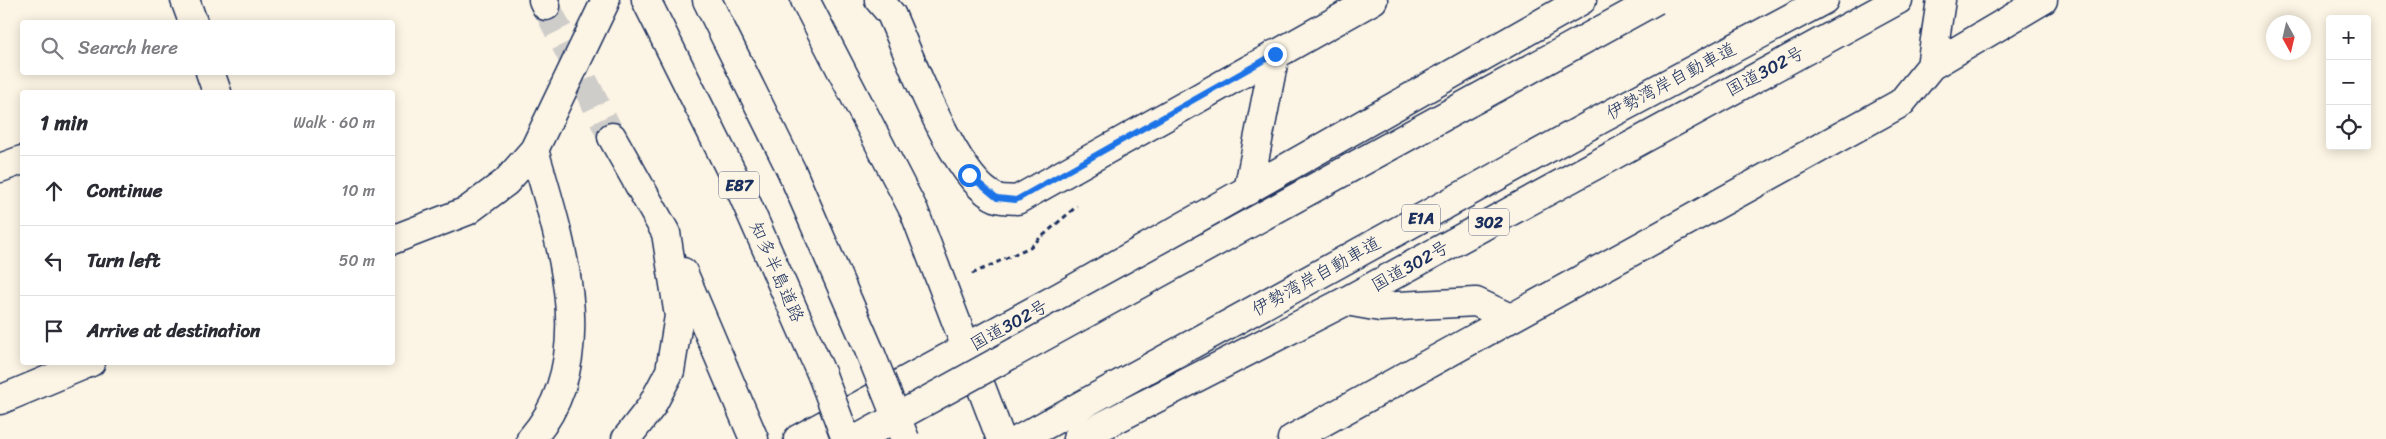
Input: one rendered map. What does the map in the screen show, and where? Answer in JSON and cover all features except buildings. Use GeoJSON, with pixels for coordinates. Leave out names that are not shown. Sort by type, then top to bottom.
{"type":"FeatureCollection","features":[{"type":"Feature","properties":{"kind":"main road"},"geometry":{"type":"LineString","coordinates":[[185,0],[192,20]]}},
{"type":"Feature","properties":{"kind":"main road","name":"知多半島道路"},"geometry":{"type":"LineString","coordinates":[[646,0],[743,195],[822,375],[846,439]]}},
{"type":"Feature","properties":{"kind":"main road"},"geometry":{"type":"LineString","coordinates":[[707,0],[792,172],[870,352],[905,439]]}},
{"type":"Feature","properties":{"kind":"main road"},"geometry":{"type":"LineString","coordinates":[[805,0],[914,211],[1001,439]]}},
{"type":"Feature","properties":{"kind":"main road"},"geometry":{"type":"LineString","coordinates":[[880,0],[891,14],[952,150],[969,175],[997,198],[1016,200],[1373,0]]}},
{"type":"Feature","properties":{"kind":"main road","name":"国道302号"},"geometry":{"type":"LineString","coordinates":[[798,439],[967,348],[1248,191],[1582,0]]}},
{"type":"Feature","properties":{"kind":"main road"},"geometry":{"type":"LineString","coordinates":[[857,439],[1656,0]]}},
{"type":"Feature","properties":{"kind":"main road","name":"伊勢湾岸自動車道"},"geometry":{"type":"LineString","coordinates":[[1020,439],[1603,118],[1824,0]]}},
{"type":"Feature","properties":{"kind":"main road","name":"国道302号"},"geometry":{"type":"LineString","coordinates":[[1077,439],[1346,301],[1898,0]]}},
{"type":"Feature","properties":{"kind":"main road"},"geometry":{"type":"LineString","coordinates":[[1931,66],[1941,0]]}},
{"type":"Feature","properties":{"kind":"main road"},"geometry":{"type":"LineString","coordinates":[[1292,439],[1900,103],[1931,66],[2043,0]]}},
{"type":"Feature","properties":{"kind":"main road"},"geometry":{"type":"LineString","coordinates":[[395,239],[467,211],[506,182],[534,150],[605,2]]}},
{"type":"Feature","properties":{"kind":"main road"},"geometry":{"type":"LineString","coordinates":[[1248,191],[1275,54]]}},
{"type":"Feature","properties":{"kind":"main road"},"geometry":{"type":"LineString","coordinates":[[612,136],[666,233],[754,439]]}},
{"type":"Feature","properties":{"kind":"main road"},"geometry":{"type":"LineString","coordinates":[[531,439],[542,427],[566,376],[571,335],[561,244],[534,150]]}},
{"type":"Feature","properties":{"kind":"main road"},"geometry":{"type":"LineString","coordinates":[[0,168],[20,161]]}},
{"type":"Feature","properties":{"kind":"main road"},"geometry":{"type":"LineString","coordinates":[[626,439],[651,407],[670,371],[679,316],[666,233]]}},
{"type":"Feature","properties":{"kind":"main road"},"geometry":{"type":"LineString","coordinates":[[1346,301],[1380,307],[1476,302],[1510,318]]}},
{"type":"Feature","properties":{"kind":"main road"},"geometry":{"type":"LineString","coordinates":[[0,400],[84,365]]}},
{"type":"Feature","properties":{"kind":"path"},"geometry":{"type":"LineString","coordinates":[[944,287],[1030,247],[1079,204]]}},
{"type":"Feature","properties":{"kind":"tunnel"},"geometry":{"type":"LineString","coordinates":[[546,6],[612,137]]}},
{"type":"Feature","properties":{"kind":"route"},"geometry":{"type":"LineString","coordinates":[[969,175],[997,198],[1016,200],[1275,54]]}}]}
